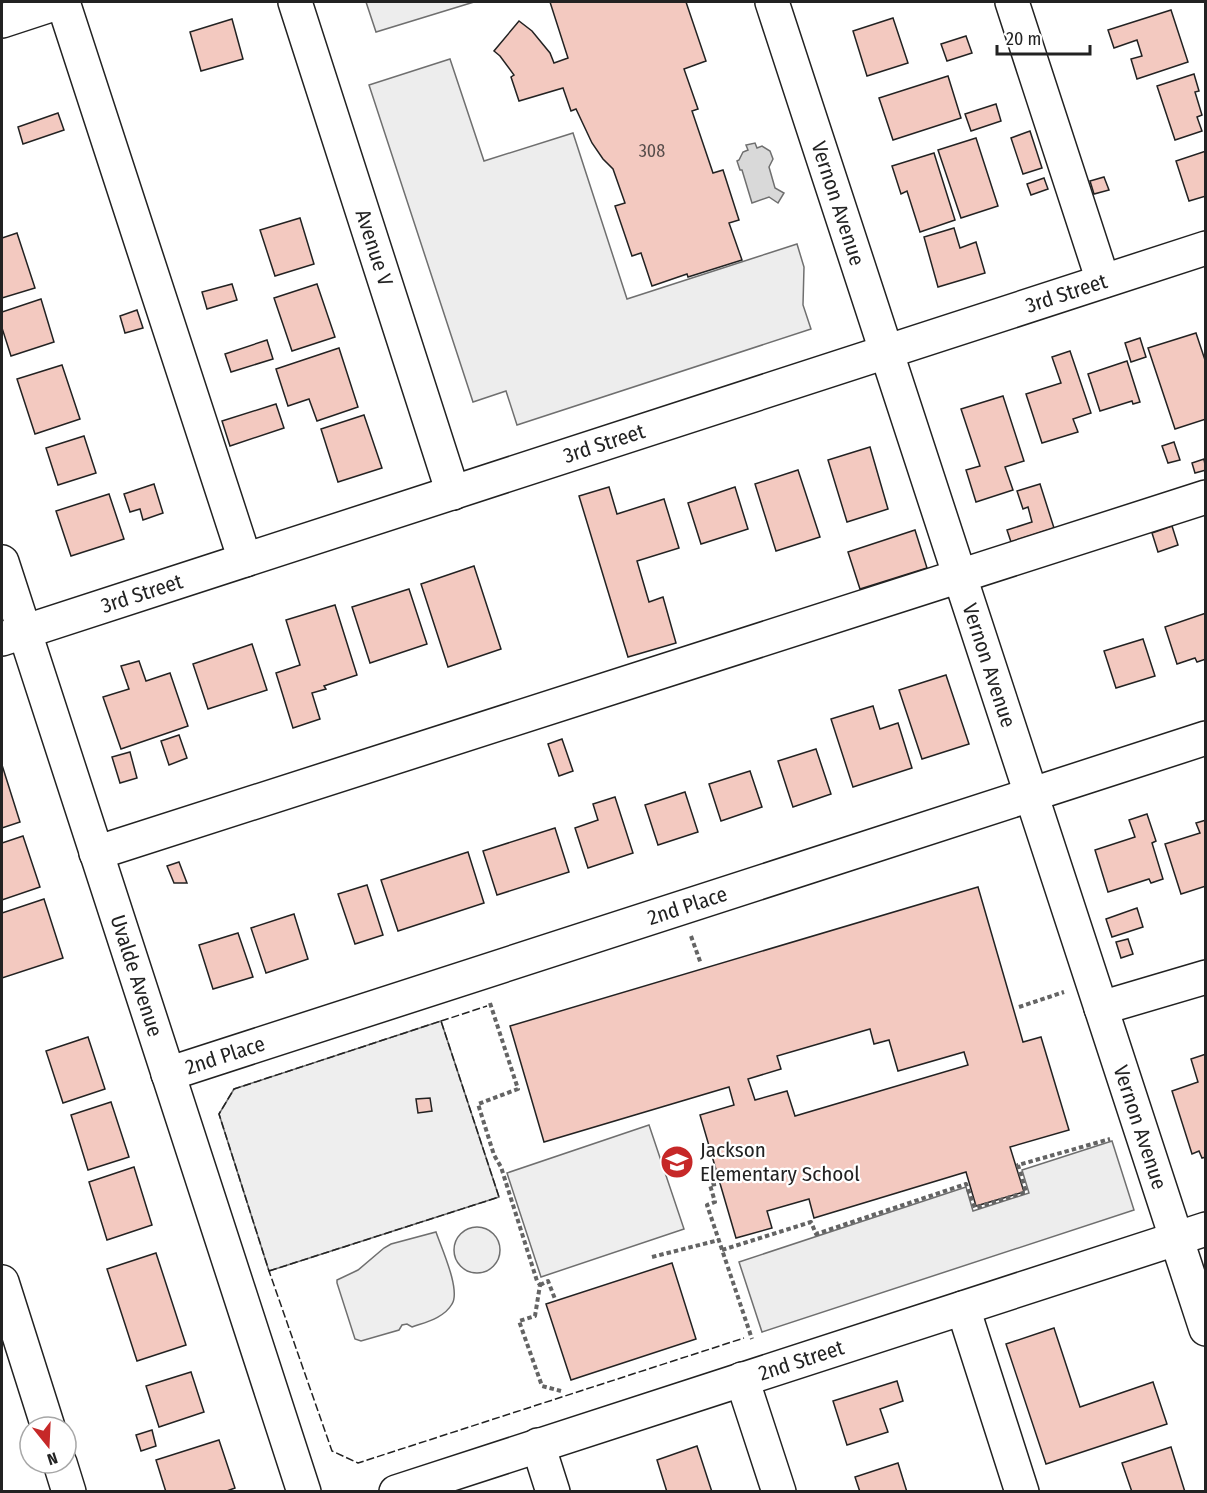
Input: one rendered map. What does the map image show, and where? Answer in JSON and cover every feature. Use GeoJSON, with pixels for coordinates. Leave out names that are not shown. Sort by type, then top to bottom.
{"type":"FeatureCollection","features":[{"type":"Feature","properties":{"kind":"street"},"geometry":{"type":"LineString","coordinates":[[2,21],[61,2],[245,560]]}},
{"type":"Feature","properties":{"kind":"street","name":"Avenue V"},"geometry":{"type":"LineString","coordinates":[[295,2],[453,493]]}},
{"type":"Feature","properties":{"kind":"street","name":"Vernon Avenue"},"geometry":{"type":"LineString","coordinates":[[772,2],[1098,998],[1191,1234],[1206,1329]]}},
{"type":"Feature","properties":{"kind":"street"},"geometry":{"type":"LineString","coordinates":[[1012,2],[1103,281]]}},
{"type":"Feature","properties":{"kind":"street","name":"3rd Street"},"geometry":{"type":"LineString","coordinates":[[13,636],[1206,248]]}},
{"type":"Feature","properties":{"kind":"street"},"geometry":{"type":"LineString","coordinates":[[96,853],[1206,497]]}},
{"type":"Feature","properties":{"kind":"street","name":"Uvalde Avenue"},"geometry":{"type":"LineString","coordinates":[[2,562],[13,636],[96,853],[304,1491]]}},
{"type":"Feature","properties":{"kind":"street","name":"2nd Place"},"geometry":{"type":"LineString","coordinates":[[168,1074],[1206,738]]}},
{"type":"Feature","properties":{"kind":"street"},"geometry":{"type":"LineString","coordinates":[[1098,998],[1206,976]]}},
{"type":"Feature","properties":{"kind":"street","name":"2nd Street"},"geometry":{"type":"LineString","coordinates":[[396,1491],[1191,1234]]}},
{"type":"Feature","properties":{"kind":"street"},"geometry":{"type":"LineString","coordinates":[[2,1282],[44,1415]]}},
{"type":"Feature","properties":{"kind":"street"},"geometry":{"type":"LineString","coordinates":[[963,1308],[1022,1491]]}},
{"type":"Feature","properties":{"kind":"street"},"geometry":{"type":"LineString","coordinates":[[742,1379],[778,1491]]}},
{"type":"Feature","properties":{"kind":"street"},"geometry":{"type":"LineString","coordinates":[[538,1445],[553,1491]]}},
{"type":"Feature","properties":{"kind":"street"},"geometry":{"type":"LineString","coordinates":[[64,1475],[69,1491]]}},
{"type":"Feature","properties":{"kind":"path"},"geometry":{"type":"LineString","coordinates":[[1019,1007],[1067,991],[1098,998]]}},
{"type":"Feature","properties":{"kind":"path"},"geometry":{"type":"LineString","coordinates":[[490,1002],[518,1089],[478,1104],[540,1285],[535,1316],[519,1321],[542,1386],[561,1391]]}},
{"type":"Feature","properties":{"kind":"path"},"geometry":{"type":"LineString","coordinates":[[722,1250],[811,1222],[816,1234],[966,1184],[975,1208],[1026,1192],[1018,1165],[1114,1138]]}},
{"type":"Feature","properties":{"kind":"path"},"geometry":{"type":"LineString","coordinates":[[716,1184],[710,1185],[715,1202],[707,1205],[752,1339]]}},
{"type":"Feature","properties":{"kind":"path"},"geometry":{"type":"LineString","coordinates":[[652,1257],[719,1240]]}},
{"type":"Feature","properties":{"kind":"path"},"geometry":{"type":"LineString","coordinates":[[540,1285],[548,1281],[555,1299]]}},
{"type":"Feature","properties":{"kind":"shaded area"},"geometry":{"type":"Polygon","coordinates":[[[366,2],[474,2],[376,32],[366,2]]]}},
{"type":"Feature","properties":{"kind":"shaded area"},"geometry":{"type":"Polygon","coordinates":[[[450,59],[484,161],[573,133],[627,299],[797,244],[804,267],[803,305],[811,329],[517,425],[506,391],[473,402],[369,85],[450,59]]]}},
{"type":"Feature","properties":{"kind":"shaded area"},"geometry":{"type":"Polygon","coordinates":[[[755,143],[757,148],[762,146],[770,151],[773,159],[769,167],[775,188],[784,193],[778,203],[769,197],[752,203],[737,161],[743,152],[748,150],[746,145],[755,143]]]}},
{"type":"Feature","properties":{"kind":"shaded area"},"geometry":{"type":"Polygon","coordinates":[[[441,1021],[499,1197],[269,1271],[219,1114],[234,1089],[441,1021]]]}},
{"type":"Feature","properties":{"kind":"shaded area"},"geometry":{"type":"Polygon","coordinates":[[[649,1125],[684,1229],[541,1277],[507,1173],[649,1125]]]}},
{"type":"Feature","properties":{"kind":"shaded area"},"geometry":{"type":"Polygon","coordinates":[[[1112,1141],[1134,1210],[762,1332],[739,1262],[966,1187],[973,1211],[1029,1193],[1022,1170],[1112,1141]]]}},
{"type":"Feature","properties":{"kind":"shaded area"},"geometry":{"type":"Polygon","coordinates":[[[482,1227],[494,1233],[499,1241],[499,1259],[494,1267],[486,1272],[472,1273],[464,1270],[457,1263],[454,1245],[457,1237],[464,1230],[482,1227]]]}},
{"type":"Feature","properties":{"kind":"shaded area"},"geometry":{"type":"Polygon","coordinates":[[[436,1232],[454,1289],[454,1298],[449,1309],[434,1319],[412,1327],[407,1324],[402,1325],[399,1330],[361,1341],[355,1339],[337,1280],[358,1270],[391,1244],[436,1232]]]}},
{"type":"Feature","properties":{"kind":"building"},"geometry":{"type":"Polygon","coordinates":[[[550,2],[686,2],[706,61],[684,69],[698,109],[692,111],[713,173],[723,170],[739,220],[729,223],[742,260],[688,277],[687,274],[652,286],[641,253],[632,256],[615,206],[625,203],[613,169],[592,143],[576,109],[571,111],[563,88],[519,101],[511,77],[514,75],[494,51],[519,21],[532,31],[550,53],[554,63],[568,58],[550,2]]]}},
{"type":"Feature","properties":{"kind":"building"},"geometry":{"type":"Polygon","coordinates":[[[1171,10],[1188,62],[1137,79],[1131,59],[1142,56],[1137,40],[1114,48],[1108,30],[1171,10]]]}},
{"type":"Feature","properties":{"kind":"building"},"geometry":{"type":"Polygon","coordinates":[[[893,18],[908,63],[867,76],[853,31],[893,18]]]}},
{"type":"Feature","properties":{"kind":"building"},"geometry":{"type":"Polygon","coordinates":[[[232,19],[243,59],[201,71],[190,32],[232,19]]]}},
{"type":"Feature","properties":{"kind":"building"},"geometry":{"type":"Polygon","coordinates":[[[966,36],[972,53],[947,61],[941,44],[966,36]]]}},
{"type":"Feature","properties":{"kind":"building"},"geometry":{"type":"Polygon","coordinates":[[[1194,74],[1199,91],[1195,92],[1202,115],[1197,117],[1202,131],[1175,140],[1157,86],[1194,74]]]}},
{"type":"Feature","properties":{"kind":"building"},"geometry":{"type":"Polygon","coordinates":[[[948,76],[961,118],[893,140],[879,98],[948,76]]]}},
{"type":"Feature","properties":{"kind":"building"},"geometry":{"type":"Polygon","coordinates":[[[996,104],[1001,121],[971,131],[965,114],[996,104]]]}},
{"type":"Feature","properties":{"kind":"building"},"geometry":{"type":"Polygon","coordinates":[[[58,113],[64,130],[23,144],[18,127],[58,113]]]}},
{"type":"Feature","properties":{"kind":"building"},"geometry":{"type":"Polygon","coordinates":[[[1030,131],[1042,168],[1023,174],[1011,138],[1030,131]]]}},
{"type":"Feature","properties":{"kind":"building"},"geometry":{"type":"Polygon","coordinates":[[[976,138],[998,206],[961,218],[938,150],[976,138]]]}},
{"type":"Feature","properties":{"kind":"building"},"geometry":{"type":"Polygon","coordinates":[[[1206,151],[1206,196],[1189,201],[1176,161],[1206,151]]]}},
{"type":"Feature","properties":{"kind":"building"},"geometry":{"type":"Polygon","coordinates":[[[934,153],[955,220],[920,232],[907,191],[901,194],[892,166],[934,153]]]}},
{"type":"Feature","properties":{"kind":"building"},"geometry":{"type":"Polygon","coordinates":[[[1104,177],[1109,190],[1094,194],[1090,181],[1104,177]]]}},
{"type":"Feature","properties":{"kind":"building"},"geometry":{"type":"Polygon","coordinates":[[[1044,178],[1048,189],[1031,195],[1027,184],[1044,178]]]}},
{"type":"Feature","properties":{"kind":"building"},"geometry":{"type":"Polygon","coordinates":[[[300,218],[314,264],[275,276],[260,230],[300,218]]]}},
{"type":"Feature","properties":{"kind":"building"},"geometry":{"type":"Polygon","coordinates":[[[954,228],[960,248],[976,242],[985,273],[938,287],[924,237],[954,228]]]}},
{"type":"Feature","properties":{"kind":"building"},"geometry":{"type":"Polygon","coordinates":[[[17,233],[35,288],[2,298],[2,238],[17,233]]]}},
{"type":"Feature","properties":{"kind":"building"},"geometry":{"type":"Polygon","coordinates":[[[232,284],[237,300],[207,309],[202,292],[232,284]]]}},
{"type":"Feature","properties":{"kind":"building"},"geometry":{"type":"Polygon","coordinates":[[[317,284],[335,337],[292,351],[274,298],[317,284]]]}},
{"type":"Feature","properties":{"kind":"building"},"geometry":{"type":"Polygon","coordinates":[[[41,299],[54,342],[11,356],[2,328],[2,312],[41,299]]]}},
{"type":"Feature","properties":{"kind":"building"},"geometry":{"type":"Polygon","coordinates":[[[137,310],[143,328],[125,333],[120,316],[137,310]]]}},
{"type":"Feature","properties":{"kind":"building"},"geometry":{"type":"Polygon","coordinates":[[[1196,333],[1206,363],[1206,419],[1175,429],[1148,348],[1196,333]]]}},
{"type":"Feature","properties":{"kind":"building"},"geometry":{"type":"Polygon","coordinates":[[[1140,338],[1146,357],[1131,362],[1125,343],[1140,338]]]}},
{"type":"Feature","properties":{"kind":"building"},"geometry":{"type":"Polygon","coordinates":[[[267,340],[273,359],[231,372],[225,354],[267,340]]]}},
{"type":"Feature","properties":{"kind":"building"},"geometry":{"type":"Polygon","coordinates":[[[339,348],[358,407],[317,421],[309,399],[288,406],[276,369],[339,348]]]}},
{"type":"Feature","properties":{"kind":"building"},"geometry":{"type":"Polygon","coordinates":[[[1070,351],[1091,413],[1073,419],[1078,432],[1042,443],[1026,394],[1061,383],[1052,357],[1070,351]]]}},
{"type":"Feature","properties":{"kind":"building"},"geometry":{"type":"Polygon","coordinates":[[[1127,361],[1140,402],[1133,404],[1132,401],[1100,411],[1088,374],[1127,361]]]}},
{"type":"Feature","properties":{"kind":"building"},"geometry":{"type":"Polygon","coordinates":[[[62,365],[80,419],[35,434],[17,379],[62,365]]]}},
{"type":"Feature","properties":{"kind":"building"},"geometry":{"type":"Polygon","coordinates":[[[1003,396],[1024,461],[1005,467],[1013,490],[976,502],[966,470],[980,466],[961,409],[1003,396]]]}},
{"type":"Feature","properties":{"kind":"building"},"geometry":{"type":"Polygon","coordinates":[[[276,404],[284,428],[230,446],[222,421],[276,404]]]}},
{"type":"Feature","properties":{"kind":"building"},"geometry":{"type":"Polygon","coordinates":[[[364,415],[382,468],[338,482],[321,429],[364,415]]]}},
{"type":"Feature","properties":{"kind":"building"},"geometry":{"type":"Polygon","coordinates":[[[84,436],[96,473],[58,485],[46,448],[84,436]]]}},
{"type":"Feature","properties":{"kind":"building"},"geometry":{"type":"Polygon","coordinates":[[[1174,442],[1180,460],[1168,463],[1162,446],[1174,442]]]}},
{"type":"Feature","properties":{"kind":"building"},"geometry":{"type":"Polygon","coordinates":[[[870,447],[888,509],[847,522],[828,460],[870,447]]]}},
{"type":"Feature","properties":{"kind":"building"},"geometry":{"type":"Polygon","coordinates":[[[1204,459],[1206,470],[1195,473],[1192,463],[1204,459]]]}},
{"type":"Feature","properties":{"kind":"building"},"geometry":{"type":"Polygon","coordinates":[[[798,470],[820,537],[776,551],[755,484],[798,470]]]}},
{"type":"Feature","properties":{"kind":"building"},"geometry":{"type":"Polygon","coordinates":[[[154,484],[163,513],[143,520],[140,509],[130,512],[124,494],[154,484]]]}},
{"type":"Feature","properties":{"kind":"building"},"geometry":{"type":"Polygon","coordinates":[[[1040,484],[1054,528],[1011,542],[1007,530],[1032,522],[1028,507],[1023,509],[1017,491],[1040,484]]]}},
{"type":"Feature","properties":{"kind":"building"},"geometry":{"type":"Polygon","coordinates":[[[609,487],[617,514],[664,499],[679,548],[637,561],[649,602],[663,597],[676,643],[628,657],[579,496],[609,487]]]}},
{"type":"Feature","properties":{"kind":"building"},"geometry":{"type":"Polygon","coordinates":[[[735,487],[748,529],[701,544],[688,503],[735,487]]]}},
{"type":"Feature","properties":{"kind":"building"},"geometry":{"type":"Polygon","coordinates":[[[109,494],[124,539],[71,556],[56,511],[109,494]]]}},
{"type":"Feature","properties":{"kind":"building"},"geometry":{"type":"Polygon","coordinates":[[[1172,526],[1178,545],[1158,552],[1152,533],[1172,526]]]}},
{"type":"Feature","properties":{"kind":"building"},"geometry":{"type":"Polygon","coordinates":[[[915,530],[927,568],[860,589],[848,552],[915,530]]]}},
{"type":"Feature","properties":{"kind":"building"},"geometry":{"type":"Polygon","coordinates":[[[474,566],[501,649],[448,667],[421,584],[474,566]]]}},
{"type":"Feature","properties":{"kind":"building"},"geometry":{"type":"Polygon","coordinates":[[[409,589],[427,644],[370,663],[352,607],[409,589]]]}},
{"type":"Feature","properties":{"kind":"building"},"geometry":{"type":"Polygon","coordinates":[[[335,605],[357,675],[324,686],[326,689],[312,693],[320,719],[293,728],[276,673],[300,665],[286,620],[335,605]]]}},
{"type":"Feature","properties":{"kind":"building"},"geometry":{"type":"Polygon","coordinates":[[[1206,613],[1206,659],[1197,662],[1195,658],[1177,664],[1165,627],[1206,613]]]}},
{"type":"Feature","properties":{"kind":"building"},"geometry":{"type":"Polygon","coordinates":[[[1143,639],[1155,676],[1116,688],[1104,651],[1143,639]]]}},
{"type":"Feature","properties":{"kind":"building"},"geometry":{"type":"Polygon","coordinates":[[[252,644],[267,690],[208,709],[193,664],[252,644]]]}},
{"type":"Feature","properties":{"kind":"building"},"geometry":{"type":"Polygon","coordinates":[[[139,661],[146,681],[170,673],[188,726],[121,749],[103,697],[129,689],[121,666],[139,661]]]}},
{"type":"Feature","properties":{"kind":"building"},"geometry":{"type":"Polygon","coordinates":[[[946,675],[969,744],[922,759],[899,690],[946,675]]]}},
{"type":"Feature","properties":{"kind":"building"},"geometry":{"type":"Polygon","coordinates":[[[873,706],[880,729],[898,723],[912,768],[853,787],[831,719],[873,706]]]}},
{"type":"Feature","properties":{"kind":"building"},"geometry":{"type":"Polygon","coordinates":[[[179,735],[187,758],[169,765],[161,741],[179,735]]]}},
{"type":"Feature","properties":{"kind":"building"},"geometry":{"type":"Polygon","coordinates":[[[562,739],[573,771],[559,776],[548,744],[562,739]]]}},
{"type":"Feature","properties":{"kind":"building"},"geometry":{"type":"Polygon","coordinates":[[[816,749],[831,794],[793,807],[778,761],[816,749]]]}},
{"type":"Feature","properties":{"kind":"building"},"geometry":{"type":"Polygon","coordinates":[[[130,752],[137,778],[120,783],[112,757],[130,752]]]}},
{"type":"Feature","properties":{"kind":"building"},"geometry":{"type":"Polygon","coordinates":[[[2,765],[20,822],[2,828],[2,765]]]}},
{"type":"Feature","properties":{"kind":"building"},"geometry":{"type":"Polygon","coordinates":[[[750,771],[762,807],[721,821],[709,784],[750,771]]]}},
{"type":"Feature","properties":{"kind":"building"},"geometry":{"type":"Polygon","coordinates":[[[685,792],[698,832],[658,845],[645,805],[685,792]]]}},
{"type":"Feature","properties":{"kind":"building"},"geometry":{"type":"Polygon","coordinates":[[[615,797],[633,853],[588,868],[575,828],[598,820],[593,804],[615,797]]]}},
{"type":"Feature","properties":{"kind":"building"},"geometry":{"type":"Polygon","coordinates":[[[1147,814],[1156,841],[1152,843],[1163,879],[1151,883],[1149,879],[1108,892],[1095,850],[1135,837],[1129,820],[1147,814]]]}},
{"type":"Feature","properties":{"kind":"building"},"geometry":{"type":"Polygon","coordinates":[[[1206,820],[1206,886],[1181,894],[1165,844],[1200,833],[1196,823],[1206,820]]]}},
{"type":"Feature","properties":{"kind":"building"},"geometry":{"type":"Polygon","coordinates":[[[555,828],[569,872],[497,895],[483,851],[555,828]]]}},
{"type":"Feature","properties":{"kind":"building"},"geometry":{"type":"Polygon","coordinates":[[[23,836],[40,887],[2,900],[2,843],[23,836]]]}},
{"type":"Feature","properties":{"kind":"building"},"geometry":{"type":"Polygon","coordinates":[[[468,852],[484,903],[398,931],[381,880],[468,852]]]}},
{"type":"Feature","properties":{"kind":"building"},"geometry":{"type":"Polygon","coordinates":[[[179,862],[187,883],[174,883],[167,866],[179,862]]]}},
{"type":"Feature","properties":{"kind":"building"},"geometry":{"type":"Polygon","coordinates":[[[367,885],[383,935],[355,944],[338,894],[367,885]]]}},
{"type":"Feature","properties":{"kind":"building"},"geometry":{"type":"Polygon","coordinates":[[[978,887],[1023,1042],[1041,1037],[1069,1130],[1010,1147],[1024,1192],[976,1206],[966,1172],[814,1218],[809,1199],[767,1211],[772,1228],[736,1238],[700,1115],[734,1105],[729,1087],[544,1142],[510,1026],[978,887]],[[870,1029],[777,1056],[781,1069],[748,1079],[755,1100],[787,1091],[795,1116],[968,1065],[964,1052],[898,1071],[889,1040],[874,1044],[870,1029]]]}},
{"type":"Feature","properties":{"kind":"building"},"geometry":{"type":"Polygon","coordinates":[[[44,899],[63,958],[2,978],[2,913],[44,899]]]}},
{"type":"Feature","properties":{"kind":"building"},"geometry":{"type":"Polygon","coordinates":[[[1137,908],[1143,927],[1112,937],[1106,919],[1137,908]]]}},
{"type":"Feature","properties":{"kind":"building"},"geometry":{"type":"Polygon","coordinates":[[[294,914],[308,959],[266,973],[251,928],[294,914]]]}},
{"type":"Feature","properties":{"kind":"building"},"geometry":{"type":"Polygon","coordinates":[[[238,933],[253,977],[213,989],[199,945],[238,933]]]}},
{"type":"Feature","properties":{"kind":"building"},"geometry":{"type":"Polygon","coordinates":[[[1128,939],[1133,954],[1121,958],[1116,942],[1128,939]]]}},
{"type":"Feature","properties":{"kind":"building"},"geometry":{"type":"Polygon","coordinates":[[[88,1037],[105,1089],[63,1103],[46,1051],[88,1037]]]}},
{"type":"Feature","properties":{"kind":"building"},"geometry":{"type":"Polygon","coordinates":[[[1206,1054],[1206,1157],[1202,1158],[1199,1151],[1192,1154],[1172,1091],[1198,1082],[1191,1059],[1206,1054]]]}},
{"type":"Feature","properties":{"kind":"building"},"geometry":{"type":"Polygon","coordinates":[[[430,1098],[432,1111],[418,1113],[416,1099],[430,1098]]]}},
{"type":"Feature","properties":{"kind":"building"},"geometry":{"type":"Polygon","coordinates":[[[111,1102],[129,1157],[88,1170],[71,1115],[111,1102]]]}},
{"type":"Feature","properties":{"kind":"building"},"geometry":{"type":"Polygon","coordinates":[[[134,1167],[152,1225],[107,1240],[89,1182],[134,1167]]]}},
{"type":"Feature","properties":{"kind":"building"},"geometry":{"type":"Polygon","coordinates":[[[156,1253],[186,1345],[137,1361],[107,1269],[156,1253]]]}},
{"type":"Feature","properties":{"kind":"building"},"geometry":{"type":"Polygon","coordinates":[[[672,1263],[696,1339],[571,1380],[546,1304],[672,1263]]]}},
{"type":"Feature","properties":{"kind":"building"},"geometry":{"type":"Polygon","coordinates":[[[1054,1328],[1080,1407],[1153,1382],[1167,1424],[1046,1464],[1006,1344],[1054,1328]]]}},
{"type":"Feature","properties":{"kind":"building"},"geometry":{"type":"Polygon","coordinates":[[[191,1372],[204,1412],[159,1427],[146,1386],[191,1372]]]}},
{"type":"Feature","properties":{"kind":"building"},"geometry":{"type":"Polygon","coordinates":[[[897,1381],[903,1401],[880,1409],[888,1432],[847,1445],[833,1401],[897,1381]]]}},
{"type":"Feature","properties":{"kind":"building"},"geometry":{"type":"Polygon","coordinates":[[[152,1430],[156,1446],[141,1451],[136,1435],[152,1430]]]}},
{"type":"Feature","properties":{"kind":"building"},"geometry":{"type":"Polygon","coordinates":[[[219,1440],[235,1488],[224,1492],[166,1492],[156,1460],[219,1440]]]}},
{"type":"Feature","properties":{"kind":"building"},"geometry":{"type":"Polygon","coordinates":[[[697,1446],[712,1492],[667,1492],[657,1460],[697,1446]]]}},
{"type":"Feature","properties":{"kind":"building"},"geometry":{"type":"Polygon","coordinates":[[[1171,1447],[1185,1492],[1132,1492],[1122,1463],[1171,1447]]]}},
{"type":"Feature","properties":{"kind":"building"},"geometry":{"type":"Polygon","coordinates":[[[898,1463],[907,1492],[860,1492],[855,1477],[898,1463]]]}},
{"type":"Feature","properties":{"kind":"fence"},"geometry":{"type":"LineString","coordinates":[[441,1021],[487,1006]]}},
{"type":"Feature","properties":{"kind":"fence"},"geometry":{"type":"LineString","coordinates":[[269,1271],[499,1197],[441,1021],[234,1089],[219,1114],[269,1271],[332,1451],[358,1463],[744,1338]]}},
{"type":"Feature","properties":{"kind":"place","name":"Jackson Elementary School"},"geometry":{"type":"Point","coordinates":[677,1162]}}]}
